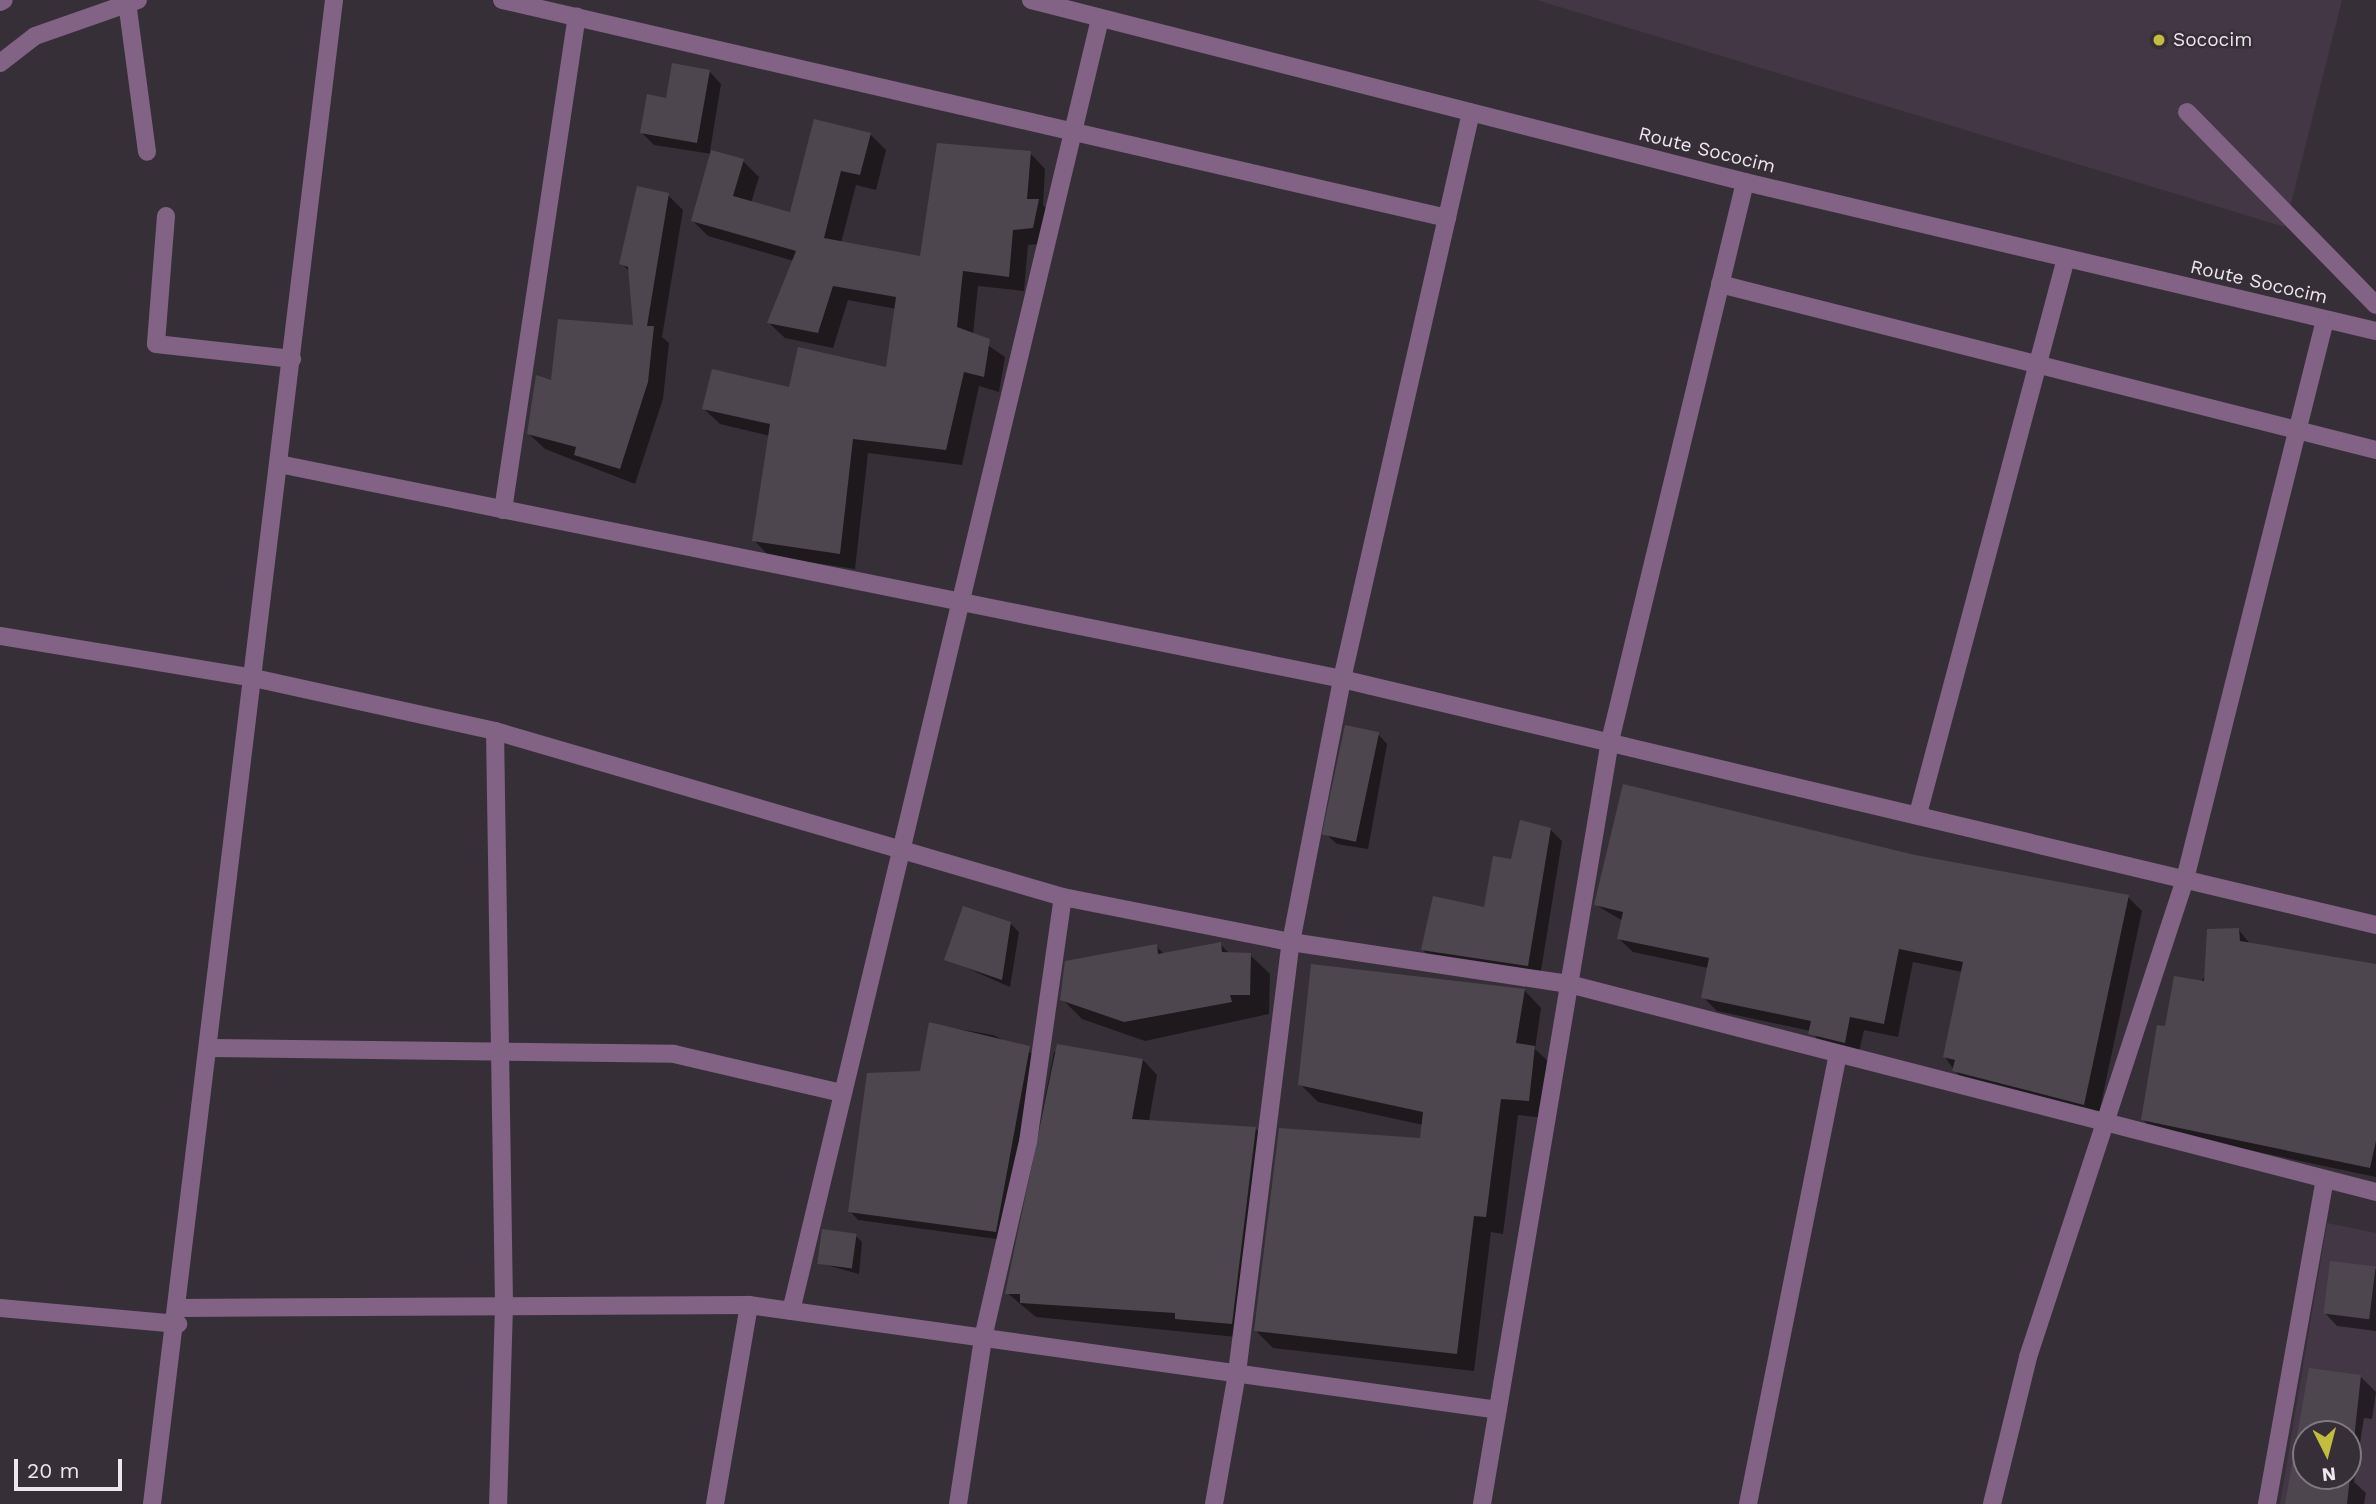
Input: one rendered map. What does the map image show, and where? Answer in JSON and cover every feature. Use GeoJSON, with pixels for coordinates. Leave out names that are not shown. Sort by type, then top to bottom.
{"type":"FeatureCollection","features":[{"type":"Feature","properties":{"kind":"street"},"geometry":{"type":"LineString","coordinates":[[152,1504],[179,1316],[334,0]]}},
{"type":"Feature","properties":{"kind":"street"},"geometry":{"type":"LineString","coordinates":[[502,0],[1447,218]]}},
{"type":"Feature","properties":{"kind":"street","name":"Route Sococim"},"geometry":{"type":"LineString","coordinates":[[1031,0],[1745,182],[2376,331]]}},
{"type":"Feature","properties":{"kind":"street"},"geometry":{"type":"LineString","coordinates":[[0,63],[35,36],[133,1],[147,152]]}},
{"type":"Feature","properties":{"kind":"street"},"geometry":{"type":"LineString","coordinates":[[503,510],[577,17]]}},
{"type":"Feature","properties":{"kind":"street"},"geometry":{"type":"LineString","coordinates":[[791,1311],[955,603],[1100,19]]}},
{"type":"Feature","properties":{"kind":"street"},"geometry":{"type":"LineString","coordinates":[[2187,111],[2376,305]]}},
{"type":"Feature","properties":{"kind":"street"},"geometry":{"type":"LineString","coordinates":[[1214,1504],[1237,1374],[1291,942],[1342,679],[1471,112]]}},
{"type":"Feature","properties":{"kind":"street"},"geometry":{"type":"LineString","coordinates":[[1482,1504],[1610,741],[1745,182]]}},
{"type":"Feature","properties":{"kind":"street"},"geometry":{"type":"LineString","coordinates":[[166,216],[156,344],[292,359]]}},
{"type":"Feature","properties":{"kind":"street"},"geometry":{"type":"LineString","coordinates":[[1918,814],[2066,258]]}},
{"type":"Feature","properties":{"kind":"street"},"geometry":{"type":"LineString","coordinates":[[1720,284],[2297,427],[2376,450]]}},
{"type":"Feature","properties":{"kind":"street"},"geometry":{"type":"LineString","coordinates":[[1992,1504],[2028,1357],[2102,1125],[2184,883],[2325,320]]}},
{"type":"Feature","properties":{"kind":"street"},"geometry":{"type":"LineString","coordinates":[[279,464],[955,603],[1342,679],[1918,814],[2184,883],[2376,925]]}},
{"type":"Feature","properties":{"kind":"street"},"geometry":{"type":"LineString","coordinates":[[0,636],[254,678],[495,731],[1063,897],[1291,942],[1569,984],[2102,1125],[2376,1192]]}},
{"type":"Feature","properties":{"kind":"street"},"geometry":{"type":"LineString","coordinates":[[495,731],[504,1306],[498,1504]]}},
{"type":"Feature","properties":{"kind":"street"},"geometry":{"type":"LineString","coordinates":[[958,1504],[983,1338],[1028,1142],[1063,897]]}},
{"type":"Feature","properties":{"kind":"street"},"geometry":{"type":"LineString","coordinates":[[210,1048],[500,1048],[674,1054],[841,1093]]}},
{"type":"Feature","properties":{"kind":"street"},"geometry":{"type":"LineString","coordinates":[[1748,1504],[1838,1055]]}},
{"type":"Feature","properties":{"kind":"street"},"geometry":{"type":"LineString","coordinates":[[2267,1504],[2325,1179]]}},
{"type":"Feature","properties":{"kind":"street"},"geometry":{"type":"LineString","coordinates":[[0,1308],[179,1316],[504,1306],[749,1305],[1498,1410]]}},
{"type":"Feature","properties":{"kind":"street"},"geometry":{"type":"LineString","coordinates":[[715,1504],[749,1305]]}},
{"type":"Feature","properties":{"kind":"shaded area"},"geometry":{"type":"Polygon","coordinates":[[[1537,0],[2342,0],[2285,227],[1537,0]]]}},
{"type":"Feature","properties":{"kind":"shaded area"},"geometry":{"type":"Polygon","coordinates":[[[2327,1223],[2376,1233],[2376,1504],[2280,1504],[2292,1432],[2292,1490],[2362,1490],[2362,1420],[2294,1420],[2327,1223]]]}},
{"type":"Feature","properties":{"kind":"building"},"geometry":{"type":"Polygon","coordinates":[[[672,63],[710,70],[697,143],[640,133],[647,94],[666,98],[672,63]]]}},
{"type":"Feature","properties":{"kind":"building"},"geometry":{"type":"Polygon","coordinates":[[[814,119],[871,133],[860,175],[841,171],[824,238],[920,256],[937,143],[1031,151],[1027,199],[1039,199],[1033,228],[1013,230],[1009,277],[963,271],[957,327],[990,339],[984,377],[964,372],[946,450],[853,439],[840,554],[752,541],[770,424],[702,409],[712,369],[789,387],[798,347],[886,367],[896,297],[833,286],[818,333],[767,323],[796,251],[691,221],[711,150],[744,159],[733,196],[790,212],[814,119]]]}},
{"type":"Feature","properties":{"kind":"building"},"geometry":{"type":"Polygon","coordinates":[[[637,186],[669,193],[647,326],[654,326],[648,382],[620,469],[574,455],[576,447],[527,434],[536,375],[551,380],[558,319],[633,325],[628,267],[619,264],[637,186]]]}},
{"type":"Feature","properties":{"kind":"building"},"geometry":{"type":"Polygon","coordinates":[[[1345,725],[1379,732],[1356,842],[1322,835],[1345,725]]]}},
{"type":"Feature","properties":{"kind":"building"},"geometry":{"type":"Polygon","coordinates":[[[1623,784],[1915,855],[2129,895],[2084,1105],[1952,1071],[1955,1060],[1943,1057],[1963,962],[1899,949],[1884,1024],[1850,1017],[1845,1043],[1808,1034],[1811,1021],[1701,998],[1709,958],[1617,939],[1623,912],[1594,905],[1623,784]]]}},
{"type":"Feature","properties":{"kind":"building"},"geometry":{"type":"Polygon","coordinates":[[[1520,820],[1551,828],[1528,966],[1421,950],[1433,896],[1484,907],[1493,856],[1511,859],[1520,820]]]}},
{"type":"Feature","properties":{"kind":"building"},"geometry":{"type":"Polygon","coordinates":[[[963,906],[1011,922],[1002,980],[944,960],[963,906]]]}},
{"type":"Feature","properties":{"kind":"building"},"geometry":{"type":"Polygon","coordinates":[[[2239,928],[2240,941],[2376,964],[2376,1141],[2370,1168],[2141,1120],[2157,1025],[2165,1026],[2174,976],[2204,981],[2207,929],[2239,928]]]}},
{"type":"Feature","properties":{"kind":"building"},"geometry":{"type":"Polygon","coordinates":[[[1221,942],[1222,952],[1251,953],[1250,995],[1230,995],[1232,1002],[1124,1022],[1060,1000],[1065,961],[1157,944],[1158,954],[1221,942]]]}},
{"type":"Feature","properties":{"kind":"building"},"geometry":{"type":"Polygon","coordinates":[[[1311,964],[1525,989],[1516,1043],[1535,1046],[1529,1101],[1501,1099],[1486,1217],[1474,1216],[1457,1354],[1254,1331],[1279,1128],[1420,1138],[1423,1112],[1298,1085],[1311,964]]]}},
{"type":"Feature","properties":{"kind":"building"},"geometry":{"type":"Polygon","coordinates":[[[929,1022],[1030,1046],[996,1232],[848,1212],[867,1073],[920,1071],[929,1022]]]}},
{"type":"Feature","properties":{"kind":"building"},"geometry":{"type":"Polygon","coordinates":[[[1057,1044],[1143,1059],[1132,1119],[1256,1127],[1232,1324],[1175,1319],[1175,1313],[1020,1303],[1020,1294],[1005,1294],[1057,1044]]]}},
{"type":"Feature","properties":{"kind":"building"},"geometry":{"type":"Polygon","coordinates":[[[822,1229],[857,1234],[852,1269],[817,1264],[822,1229]]]}},
{"type":"Feature","properties":{"kind":"building"},"geometry":{"type":"Polygon","coordinates":[[[2330,1261],[2376,1267],[2369,1319],[2324,1314],[2330,1261]]]}},
{"type":"Feature","properties":{"kind":"building"},"geometry":{"type":"Polygon","coordinates":[[[2309,1368],[2361,1375],[2356,1420],[2300,1420],[2309,1368]]]}},
{"type":"Feature","properties":{"kind":"building"},"geometry":{"type":"Polygon","coordinates":[[[2292,1464],[2292,1490],[2349,1490],[2347,1504],[2285,1504],[2292,1464]]]}},
{"type":"Feature","properties":{"kind":"place","name":"Sococim"},"geometry":{"type":"Point","coordinates":[2159,40]}}]}
